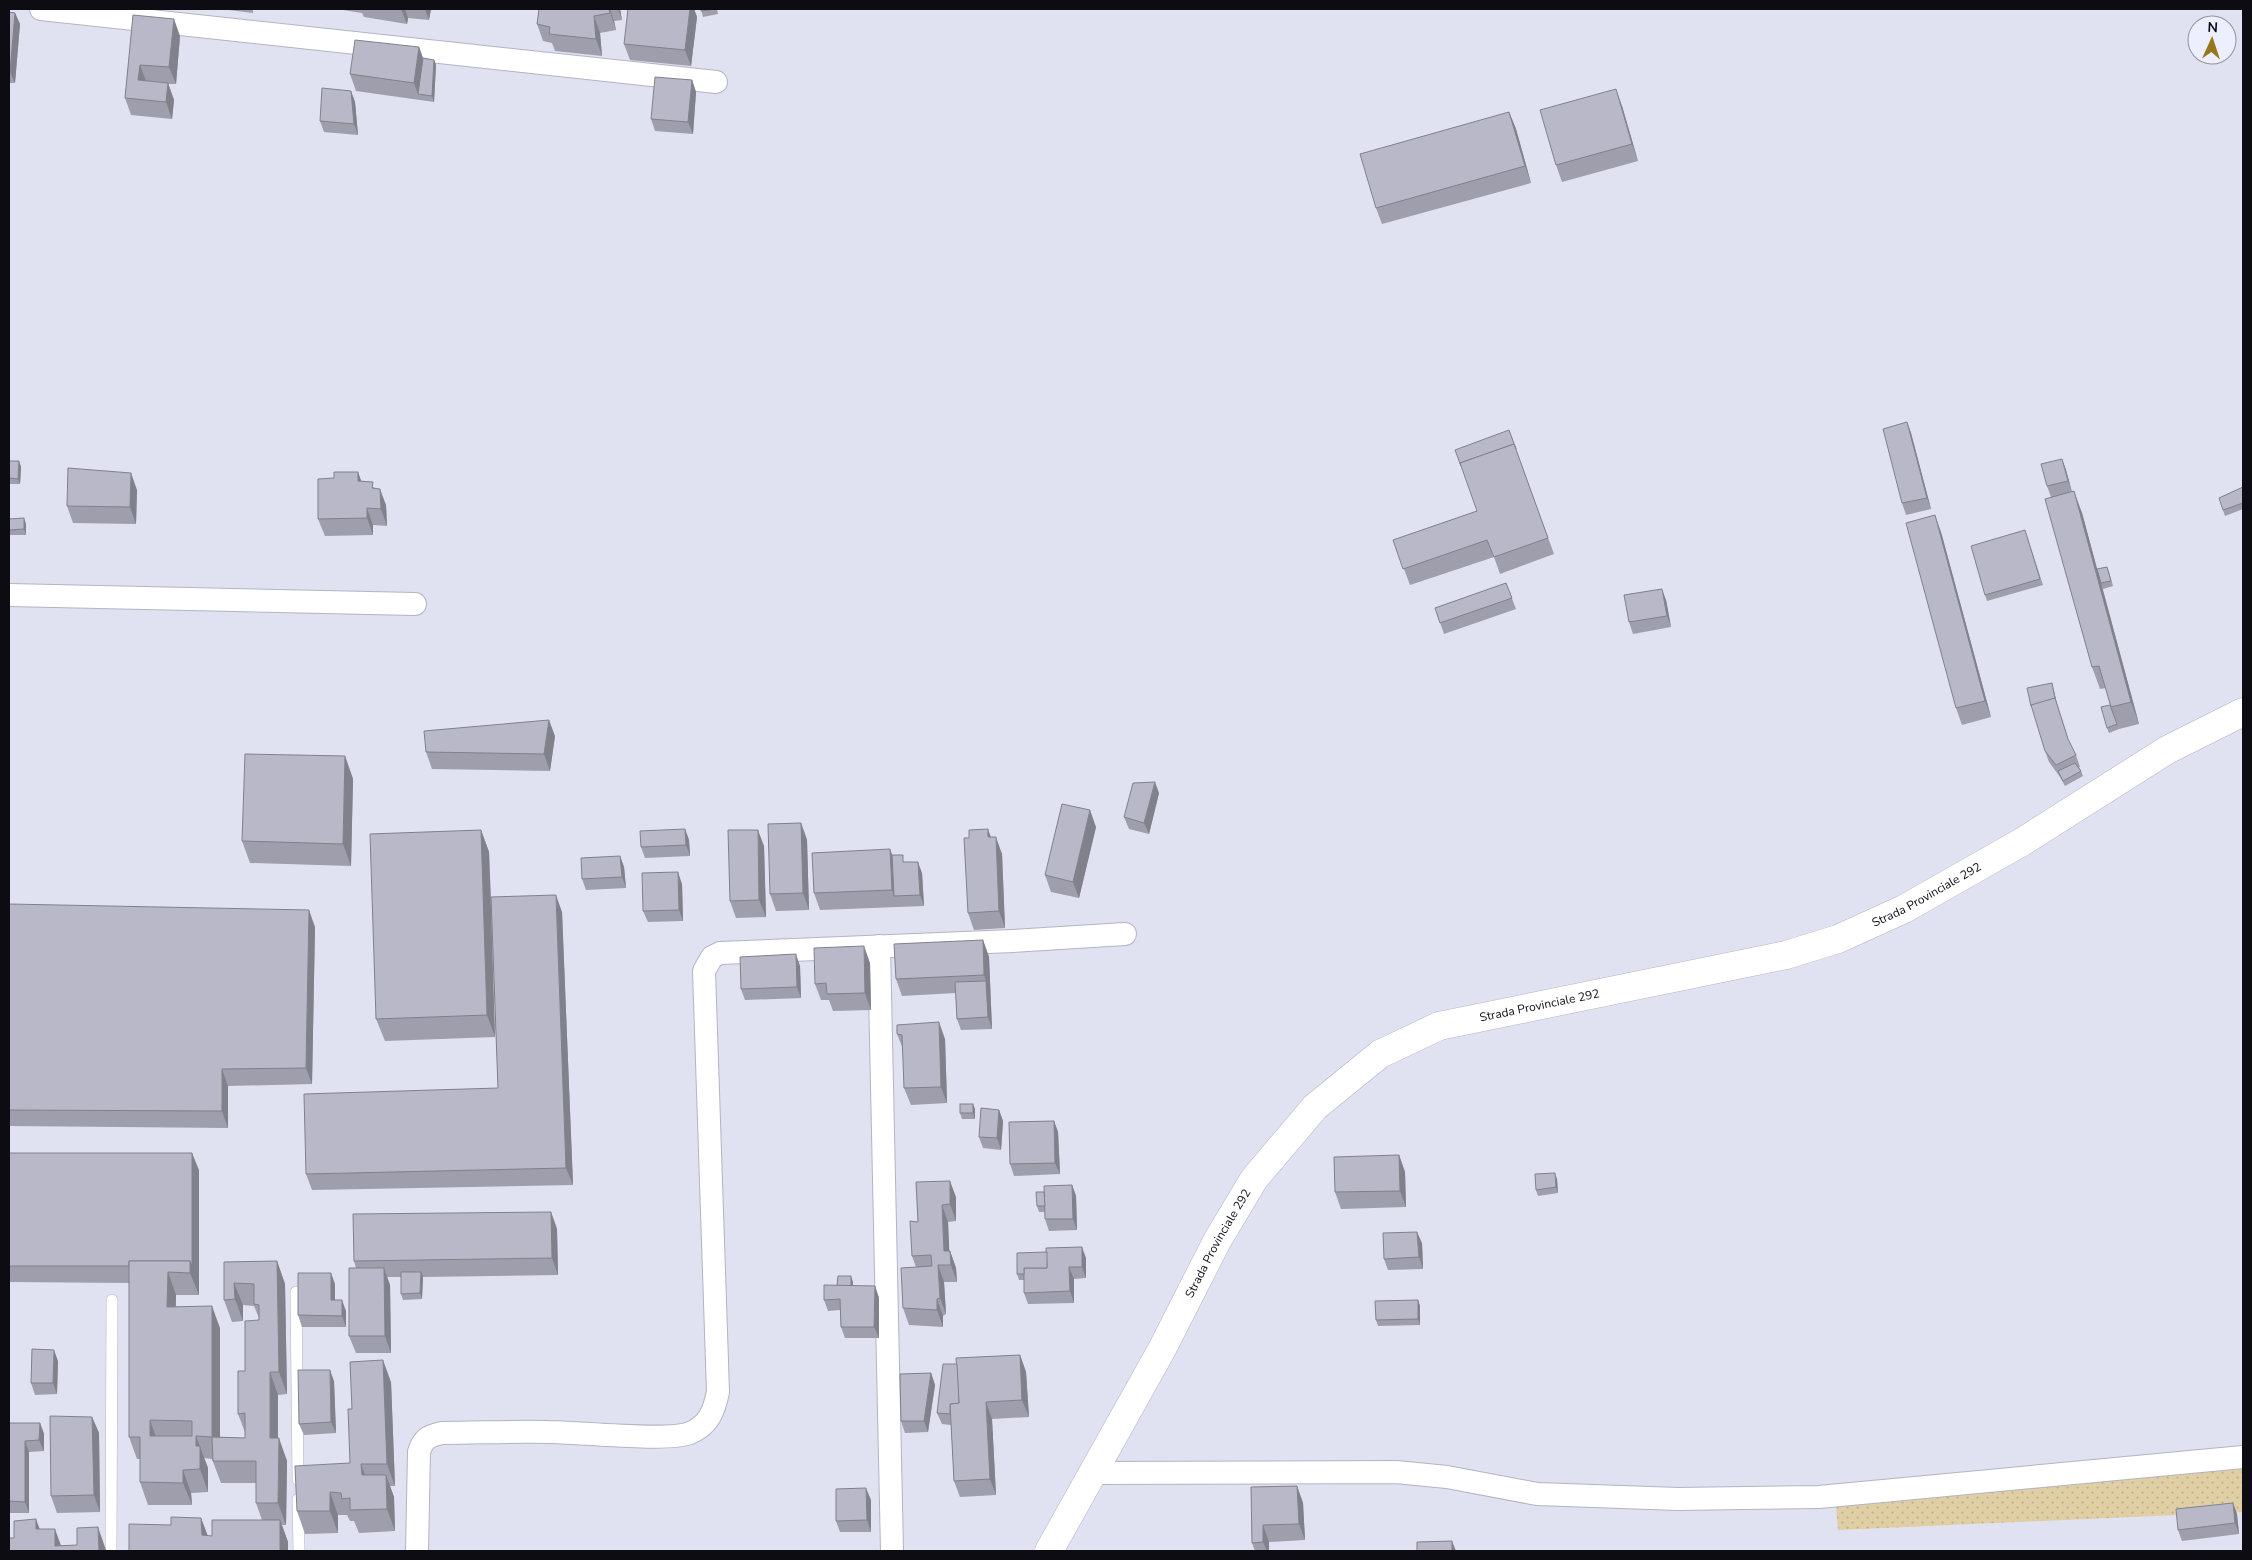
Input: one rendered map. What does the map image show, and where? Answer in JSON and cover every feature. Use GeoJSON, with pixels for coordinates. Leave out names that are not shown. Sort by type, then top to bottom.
{"type":"FeatureCollection","features":[{"type":"Feature","properties":{"kind":"street"},"geometry":{"type":"LineString","coordinates":[[41,9],[716,82]]}},
{"type":"Feature","properties":{"kind":"street"},"geometry":{"type":"LineString","coordinates":[[9,595],[415,604]]}},
{"type":"Feature","properties":{"kind":"street","name":"Strada Provinciale 292"},"geometry":{"type":"LineString","coordinates":[[1049,1551],[1161,1351],[1217,1241],[1254,1179],[1314,1107],[1380,1054],[1439,1026],[1786,955],[1838,939],[1912,904],[2022,842],[2167,750],[2243,712]]}},
{"type":"Feature","properties":{"kind":"street"},"geometry":{"type":"LineString","coordinates":[[417,1551],[419,1452],[422,1443],[429,1436],[442,1433],[546,1432],[665,1436],[688,1434],[703,1426],[713,1413],[718,1392],[704,971],[706,963],[712,957],[720,953],[1125,934]]}},
{"type":"Feature","properties":{"kind":"street"},"geometry":{"type":"LineString","coordinates":[[879,946],[892,1551]]}},
{"type":"Feature","properties":{"kind":"street"},"geometry":{"type":"LineString","coordinates":[[1094,1473],[1396,1472],[1447,1477],[1537,1494],[1716,1498],[1819,1497],[2243,1457]]}},
{"type":"Feature","properties":{"kind":"lane"},"geometry":{"type":"LineString","coordinates":[[296,1292],[299,1551]]}},
{"type":"Feature","properties":{"kind":"lane"},"geometry":{"type":"LineString","coordinates":[[111,1551],[112,1300]]}},
{"type":"Feature","properties":{"kind":"shaded area"},"geometry":{"type":"Polygon","coordinates":[[[2243,1468],[2243,1512],[1838,1530],[1836,1505],[2243,1468]]]}},
{"type":"Feature","properties":{"kind":"building"},"geometry":{"type":"Polygon","coordinates":[[[539,9],[609,9],[610,13],[594,16],[596,39],[549,34],[550,27],[537,24],[539,9]]]}},
{"type":"Feature","properties":{"kind":"building"},"geometry":{"type":"Polygon","coordinates":[[[628,9],[690,9],[685,50],[624,44],[628,9]]]}},
{"type":"Feature","properties":{"kind":"building"},"geometry":{"type":"Polygon","coordinates":[[[9,12],[15,13],[10,72],[9,72],[9,12]]]}},
{"type":"Feature","properties":{"kind":"building"},"geometry":{"type":"Polygon","coordinates":[[[133,15],[174,19],[169,67],[140,65],[138,80],[168,83],[166,102],[125,98],[133,15]]]}},
{"type":"Feature","properties":{"kind":"building"},"geometry":{"type":"Polygon","coordinates":[[[355,40],[419,47],[414,83],[350,74],[355,40]]]}},
{"type":"Feature","properties":{"kind":"building"},"geometry":{"type":"Polygon","coordinates":[[[423,58],[434,60],[432,96],[418,94],[423,58]]]}},
{"type":"Feature","properties":{"kind":"building"},"geometry":{"type":"Polygon","coordinates":[[[655,77],[692,80],[688,122],[651,119],[655,77]]]}},
{"type":"Feature","properties":{"kind":"building"},"geometry":{"type":"Polygon","coordinates":[[[322,88],[351,91],[354,124],[320,121],[322,88]]]}},
{"type":"Feature","properties":{"kind":"building"},"geometry":{"type":"Polygon","coordinates":[[[1616,89],[1632,144],[1556,165],[1540,110],[1616,89]]]}},
{"type":"Feature","properties":{"kind":"building"},"geometry":{"type":"Polygon","coordinates":[[[1509,112],[1525,166],[1376,208],[1360,154],[1509,112]]]}},
{"type":"Feature","properties":{"kind":"building"},"geometry":{"type":"Polygon","coordinates":[[[1907,422],[1927,498],[1902,503],[1883,429],[1907,422]]]}},
{"type":"Feature","properties":{"kind":"building"},"geometry":{"type":"Polygon","coordinates":[[[1509,430],[1516,449],[1514,444],[1460,463],[1461,466],[1455,450],[1509,430]]]}},
{"type":"Feature","properties":{"kind":"building"},"geometry":{"type":"Polygon","coordinates":[[[1514,444],[1548,538],[1494,557],[1487,540],[1403,569],[1393,540],[1477,511],[1460,463],[1514,444]]]}},
{"type":"Feature","properties":{"kind":"building"},"geometry":{"type":"Polygon","coordinates":[[[2062,459],[2068,481],[2047,486],[2041,464],[2062,459]]]}},
{"type":"Feature","properties":{"kind":"building"},"geometry":{"type":"Polygon","coordinates":[[[9,461],[19,461],[18,479],[9,478],[9,461]]]}},
{"type":"Feature","properties":{"kind":"building"},"geometry":{"type":"Polygon","coordinates":[[[68,468],[131,473],[130,507],[67,506],[68,468]]]}},
{"type":"Feature","properties":{"kind":"building"},"geometry":{"type":"Polygon","coordinates":[[[334,472],[358,472],[358,481],[373,482],[372,488],[380,489],[381,509],[367,508],[367,518],[318,519],[318,479],[334,478],[334,472]]]}},
{"type":"Feature","properties":{"kind":"building"},"geometry":{"type":"Polygon","coordinates":[[[2243,487],[2243,503],[2223,510],[2219,498],[2243,487]]]}},
{"type":"Feature","properties":{"kind":"building"},"geometry":{"type":"Polygon","coordinates":[[[2074,491],[2131,702],[2111,707],[2099,666],[2092,667],[2045,499],[2074,491]]]}},
{"type":"Feature","properties":{"kind":"building"},"geometry":{"type":"Polygon","coordinates":[[[1935,515],[1985,701],[1956,708],[1906,523],[1935,515]]]}},
{"type":"Feature","properties":{"kind":"building"},"geometry":{"type":"Polygon","coordinates":[[[24,518],[24,529],[9,530],[9,519],[24,518]]]}},
{"type":"Feature","properties":{"kind":"building"},"geometry":{"type":"Polygon","coordinates":[[[2025,530],[2040,579],[1985,595],[1971,546],[2025,530]]]}},
{"type":"Feature","properties":{"kind":"building"},"geometry":{"type":"Polygon","coordinates":[[[2107,567],[2111,581],[2101,583],[2097,569],[2107,567]]]}},
{"type":"Feature","properties":{"kind":"building"},"geometry":{"type":"Polygon","coordinates":[[[1506,583],[1512,598],[1440,623],[1435,608],[1506,583]]]}},
{"type":"Feature","properties":{"kind":"building"},"geometry":{"type":"Polygon","coordinates":[[[1662,589],[1667,616],[1629,622],[1624,595],[1662,589]]]}},
{"type":"Feature","properties":{"kind":"building"},"geometry":{"type":"Polygon","coordinates":[[[2052,683],[2055,698],[2031,706],[2027,688],[2052,683]]]}},
{"type":"Feature","properties":{"kind":"building"},"geometry":{"type":"Polygon","coordinates":[[[2055,698],[2068,739],[2076,755],[2056,765],[2045,751],[2031,705],[2055,698]]]}},
{"type":"Feature","properties":{"kind":"building"},"geometry":{"type":"Polygon","coordinates":[[[2110,705],[2117,724],[2107,728],[2101,707],[2110,705]]]}},
{"type":"Feature","properties":{"kind":"building"},"geometry":{"type":"Polygon","coordinates":[[[549,720],[544,754],[426,752],[424,731],[549,720]]]}},
{"type":"Feature","properties":{"kind":"building"},"geometry":{"type":"Polygon","coordinates":[[[245,754],[345,756],[343,844],[242,841],[245,754]]]}},
{"type":"Feature","properties":{"kind":"building"},"geometry":{"type":"Polygon","coordinates":[[[2075,763],[2081,771],[2063,781],[2058,771],[2075,763]]]}},
{"type":"Feature","properties":{"kind":"building"},"geometry":{"type":"Polygon","coordinates":[[[1155,782],[1144,823],[1124,817],[1133,783],[1155,782]]]}},
{"type":"Feature","properties":{"kind":"building"},"geometry":{"type":"Polygon","coordinates":[[[1062,804],[1090,810],[1073,882],[1045,875],[1062,804]]]}},
{"type":"Feature","properties":{"kind":"building"},"geometry":{"type":"Polygon","coordinates":[[[801,823],[803,893],[770,894],[768,824],[801,823]]]}},
{"type":"Feature","properties":{"kind":"building"},"geometry":{"type":"Polygon","coordinates":[[[685,829],[686,845],[641,847],[640,831],[685,829]]]}},
{"type":"Feature","properties":{"kind":"building"},"geometry":{"type":"Polygon","coordinates":[[[988,829],[988,837],[996,837],[999,911],[968,913],[964,838],[969,838],[969,830],[988,829]]]}},
{"type":"Feature","properties":{"kind":"building"},"geometry":{"type":"Polygon","coordinates":[[[481,830],[487,1015],[376,1019],[370,834],[481,830]]]}},
{"type":"Feature","properties":{"kind":"building"},"geometry":{"type":"Polygon","coordinates":[[[728,830],[758,830],[759,900],[730,901],[728,830]]]}},
{"type":"Feature","properties":{"kind":"building"},"geometry":{"type":"Polygon","coordinates":[[[890,849],[892,890],[814,893],[812,853],[890,849]]]}},
{"type":"Feature","properties":{"kind":"building"},"geometry":{"type":"Polygon","coordinates":[[[892,855],[903,855],[903,862],[918,862],[920,895],[894,896],[892,855]]]}},
{"type":"Feature","properties":{"kind":"building"},"geometry":{"type":"Polygon","coordinates":[[[620,856],[622,877],[582,879],[581,858],[620,856]]]}},
{"type":"Feature","properties":{"kind":"building"},"geometry":{"type":"Polygon","coordinates":[[[678,872],[679,910],[643,911],[642,873],[678,872]]]}},
{"type":"Feature","properties":{"kind":"building"},"geometry":{"type":"Polygon","coordinates":[[[556,895],[566,1168],[306,1174],[304,1094],[498,1088],[491,897],[556,895]]]}},
{"type":"Feature","properties":{"kind":"building"},"geometry":{"type":"Polygon","coordinates":[[[9,904],[309,910],[306,1068],[222,1069],[222,1111],[9,1110],[9,904]]]}},
{"type":"Feature","properties":{"kind":"building"},"geometry":{"type":"Polygon","coordinates":[[[983,940],[984,975],[896,979],[894,944],[983,940]]]}},
{"type":"Feature","properties":{"kind":"building"},"geometry":{"type":"Polygon","coordinates":[[[864,946],[865,993],[827,994],[826,983],[815,984],[814,948],[864,946]]]}},
{"type":"Feature","properties":{"kind":"building"},"geometry":{"type":"Polygon","coordinates":[[[796,954],[797,987],[741,989],[740,957],[796,954]]]}},
{"type":"Feature","properties":{"kind":"building"},"geometry":{"type":"Polygon","coordinates":[[[986,981],[988,1017],[957,1019],[955,982],[986,981]]]}},
{"type":"Feature","properties":{"kind":"building"},"geometry":{"type":"Polygon","coordinates":[[[939,1022],[941,1087],[904,1088],[902,1035],[897,1034],[897,1025],[939,1022]]]}},
{"type":"Feature","properties":{"kind":"building"},"geometry":{"type":"Polygon","coordinates":[[[960,1104],[973,1104],[973,1113],[960,1113],[960,1104]]]}},
{"type":"Feature","properties":{"kind":"building"},"geometry":{"type":"Polygon","coordinates":[[[981,1108],[999,1110],[997,1138],[979,1137],[981,1108]]]}},
{"type":"Feature","properties":{"kind":"building"},"geometry":{"type":"Polygon","coordinates":[[[1054,1121],[1055,1163],[1010,1164],[1009,1122],[1054,1121]]]}},
{"type":"Feature","properties":{"kind":"building"},"geometry":{"type":"Polygon","coordinates":[[[9,1153],[192,1153],[192,1266],[190,1261],[129,1261],[129,1266],[9,1266],[9,1153]]]}},
{"type":"Feature","properties":{"kind":"building"},"geometry":{"type":"Polygon","coordinates":[[[1399,1155],[1400,1191],[1335,1192],[1334,1157],[1399,1155]]]}},
{"type":"Feature","properties":{"kind":"building"},"geometry":{"type":"Polygon","coordinates":[[[1555,1173],[1556,1187],[1536,1190],[1535,1174],[1555,1173]]]}},
{"type":"Feature","properties":{"kind":"building"},"geometry":{"type":"Polygon","coordinates":[[[950,1181],[950,1204],[942,1205],[944,1251],[950,1251],[951,1265],[938,1265],[940,1298],[937,1299],[937,1310],[903,1308],[901,1268],[932,1266],[931,1255],[912,1256],[910,1221],[918,1222],[916,1182],[950,1181]]]}},
{"type":"Feature","properties":{"kind":"building"},"geometry":{"type":"Polygon","coordinates":[[[1072,1185],[1073,1219],[1045,1219],[1044,1186],[1072,1185]]]}},
{"type":"Feature","properties":{"kind":"building"},"geometry":{"type":"Polygon","coordinates":[[[1036,1192],[1044,1192],[1045,1206],[1037,1206],[1036,1192]]]}},
{"type":"Feature","properties":{"kind":"building"},"geometry":{"type":"Polygon","coordinates":[[[551,1212],[552,1258],[354,1261],[353,1214],[551,1212]]]}},
{"type":"Feature","properties":{"kind":"building"},"geometry":{"type":"Polygon","coordinates":[[[1417,1232],[1419,1257],[1384,1259],[1383,1233],[1417,1232]]]}},
{"type":"Feature","properties":{"kind":"building"},"geometry":{"type":"Polygon","coordinates":[[[1082,1247],[1082,1267],[1069,1267],[1070,1291],[1024,1293],[1024,1268],[1047,1268],[1046,1248],[1082,1247]]]}},
{"type":"Feature","properties":{"kind":"building"},"geometry":{"type":"Polygon","coordinates":[[[1047,1252],[1047,1268],[1024,1268],[1024,1274],[1017,1274],[1017,1253],[1047,1252]]]}},
{"type":"Feature","properties":{"kind":"building"},"geometry":{"type":"Polygon","coordinates":[[[129,1261],[190,1261],[190,1273],[168,1272],[167,1307],[212,1306],[212,1437],[196,1436],[196,1446],[200,1446],[200,1469],[183,1470],[183,1483],[140,1482],[140,1437],[129,1437],[129,1261]],[[150,1420],[150,1436],[192,1436],[192,1421],[150,1420]]]}},
{"type":"Feature","properties":{"kind":"building"},"geometry":{"type":"Polygon","coordinates":[[[277,1261],[279,1372],[270,1372],[270,1438],[279,1438],[278,1503],[256,1503],[256,1461],[213,1461],[212,1437],[245,1438],[245,1413],[238,1414],[238,1371],[245,1371],[245,1321],[259,1320],[259,1305],[254,1304],[254,1284],[234,1283],[235,1299],[224,1300],[224,1262],[277,1261]]]}},
{"type":"Feature","properties":{"kind":"building"},"geometry":{"type":"Polygon","coordinates":[[[349,1268],[384,1268],[385,1336],[349,1336],[349,1268]]]}},
{"type":"Feature","properties":{"kind":"building"},"geometry":{"type":"Polygon","coordinates":[[[401,1272],[421,1272],[420,1293],[401,1294],[401,1272]]]}},
{"type":"Feature","properties":{"kind":"building"},"geometry":{"type":"Polygon","coordinates":[[[298,1273],[331,1273],[331,1300],[342,1300],[342,1316],[298,1315],[298,1273]]]}},
{"type":"Feature","properties":{"kind":"building"},"geometry":{"type":"Polygon","coordinates":[[[838,1276],[851,1276],[851,1286],[837,1286],[838,1276]]]}},
{"type":"Feature","properties":{"kind":"building"},"geometry":{"type":"Polygon","coordinates":[[[824,1285],[875,1286],[874,1327],[841,1327],[840,1299],[824,1300],[824,1285]]]}},
{"type":"Feature","properties":{"kind":"building"},"geometry":{"type":"Polygon","coordinates":[[[1418,1300],[1418,1319],[1376,1320],[1375,1301],[1418,1300]]]}},
{"type":"Feature","properties":{"kind":"building"},"geometry":{"type":"Polygon","coordinates":[[[32,1349],[54,1350],[53,1383],[31,1383],[32,1349]]]}},
{"type":"Feature","properties":{"kind":"building"},"geometry":{"type":"Polygon","coordinates":[[[1020,1355],[1022,1400],[986,1402],[990,1479],[954,1481],[950,1404],[959,1403],[956,1358],[1020,1355]]]}},
{"type":"Feature","properties":{"kind":"building"},"geometry":{"type":"Polygon","coordinates":[[[383,1360],[387,1464],[361,1464],[362,1475],[386,1475],[387,1509],[350,1510],[350,1498],[342,1499],[341,1493],[330,1492],[330,1511],[297,1511],[295,1466],[350,1463],[348,1409],[352,1409],[350,1362],[383,1360]]]}},
{"type":"Feature","properties":{"kind":"building"},"geometry":{"type":"Polygon","coordinates":[[[943,1364],[957,1364],[959,1403],[950,1404],[950,1414],[937,1413],[943,1364]]]}},
{"type":"Feature","properties":{"kind":"building"},"geometry":{"type":"Polygon","coordinates":[[[298,1370],[330,1370],[331,1422],[299,1424],[298,1370]]]}},
{"type":"Feature","properties":{"kind":"building"},"geometry":{"type":"Polygon","coordinates":[[[931,1373],[924,1421],[901,1421],[900,1374],[931,1373]]]}},
{"type":"Feature","properties":{"kind":"building"},"geometry":{"type":"Polygon","coordinates":[[[50,1416],[92,1417],[94,1495],[51,1496],[50,1416]]]}},
{"type":"Feature","properties":{"kind":"building"},"geometry":{"type":"Polygon","coordinates":[[[9,1423],[40,1423],[39,1440],[25,1441],[25,1502],[9,1501],[9,1423]]]}},
{"type":"Feature","properties":{"kind":"building"},"geometry":{"type":"Polygon","coordinates":[[[1297,1486],[1299,1524],[1263,1525],[1263,1542],[1252,1543],[1251,1487],[1297,1486]]]}},
{"type":"Feature","properties":{"kind":"building"},"geometry":{"type":"Polygon","coordinates":[[[866,1488],[867,1520],[836,1521],[836,1489],[866,1488]]]}},
{"type":"Feature","properties":{"kind":"building"},"geometry":{"type":"Polygon","coordinates":[[[2233,1503],[2235,1523],[2178,1530],[2176,1509],[2233,1503]]]}},
{"type":"Feature","properties":{"kind":"building"},"geometry":{"type":"Polygon","coordinates":[[[171,1517],[201,1518],[202,1535],[212,1536],[212,1520],[280,1520],[280,1551],[129,1551],[129,1524],[171,1525],[171,1517]]]}},
{"type":"Feature","properties":{"kind":"building"},"geometry":{"type":"Polygon","coordinates":[[[36,1519],[36,1529],[55,1529],[55,1546],[77,1545],[77,1528],[98,1527],[99,1551],[9,1551],[9,1538],[14,1538],[14,1521],[36,1519]]]}},
{"type":"Feature","properties":{"kind":"building"},"geometry":{"type":"Polygon","coordinates":[[[1452,1541],[1452,1551],[1417,1551],[1417,1542],[1452,1541]]]}}]}
